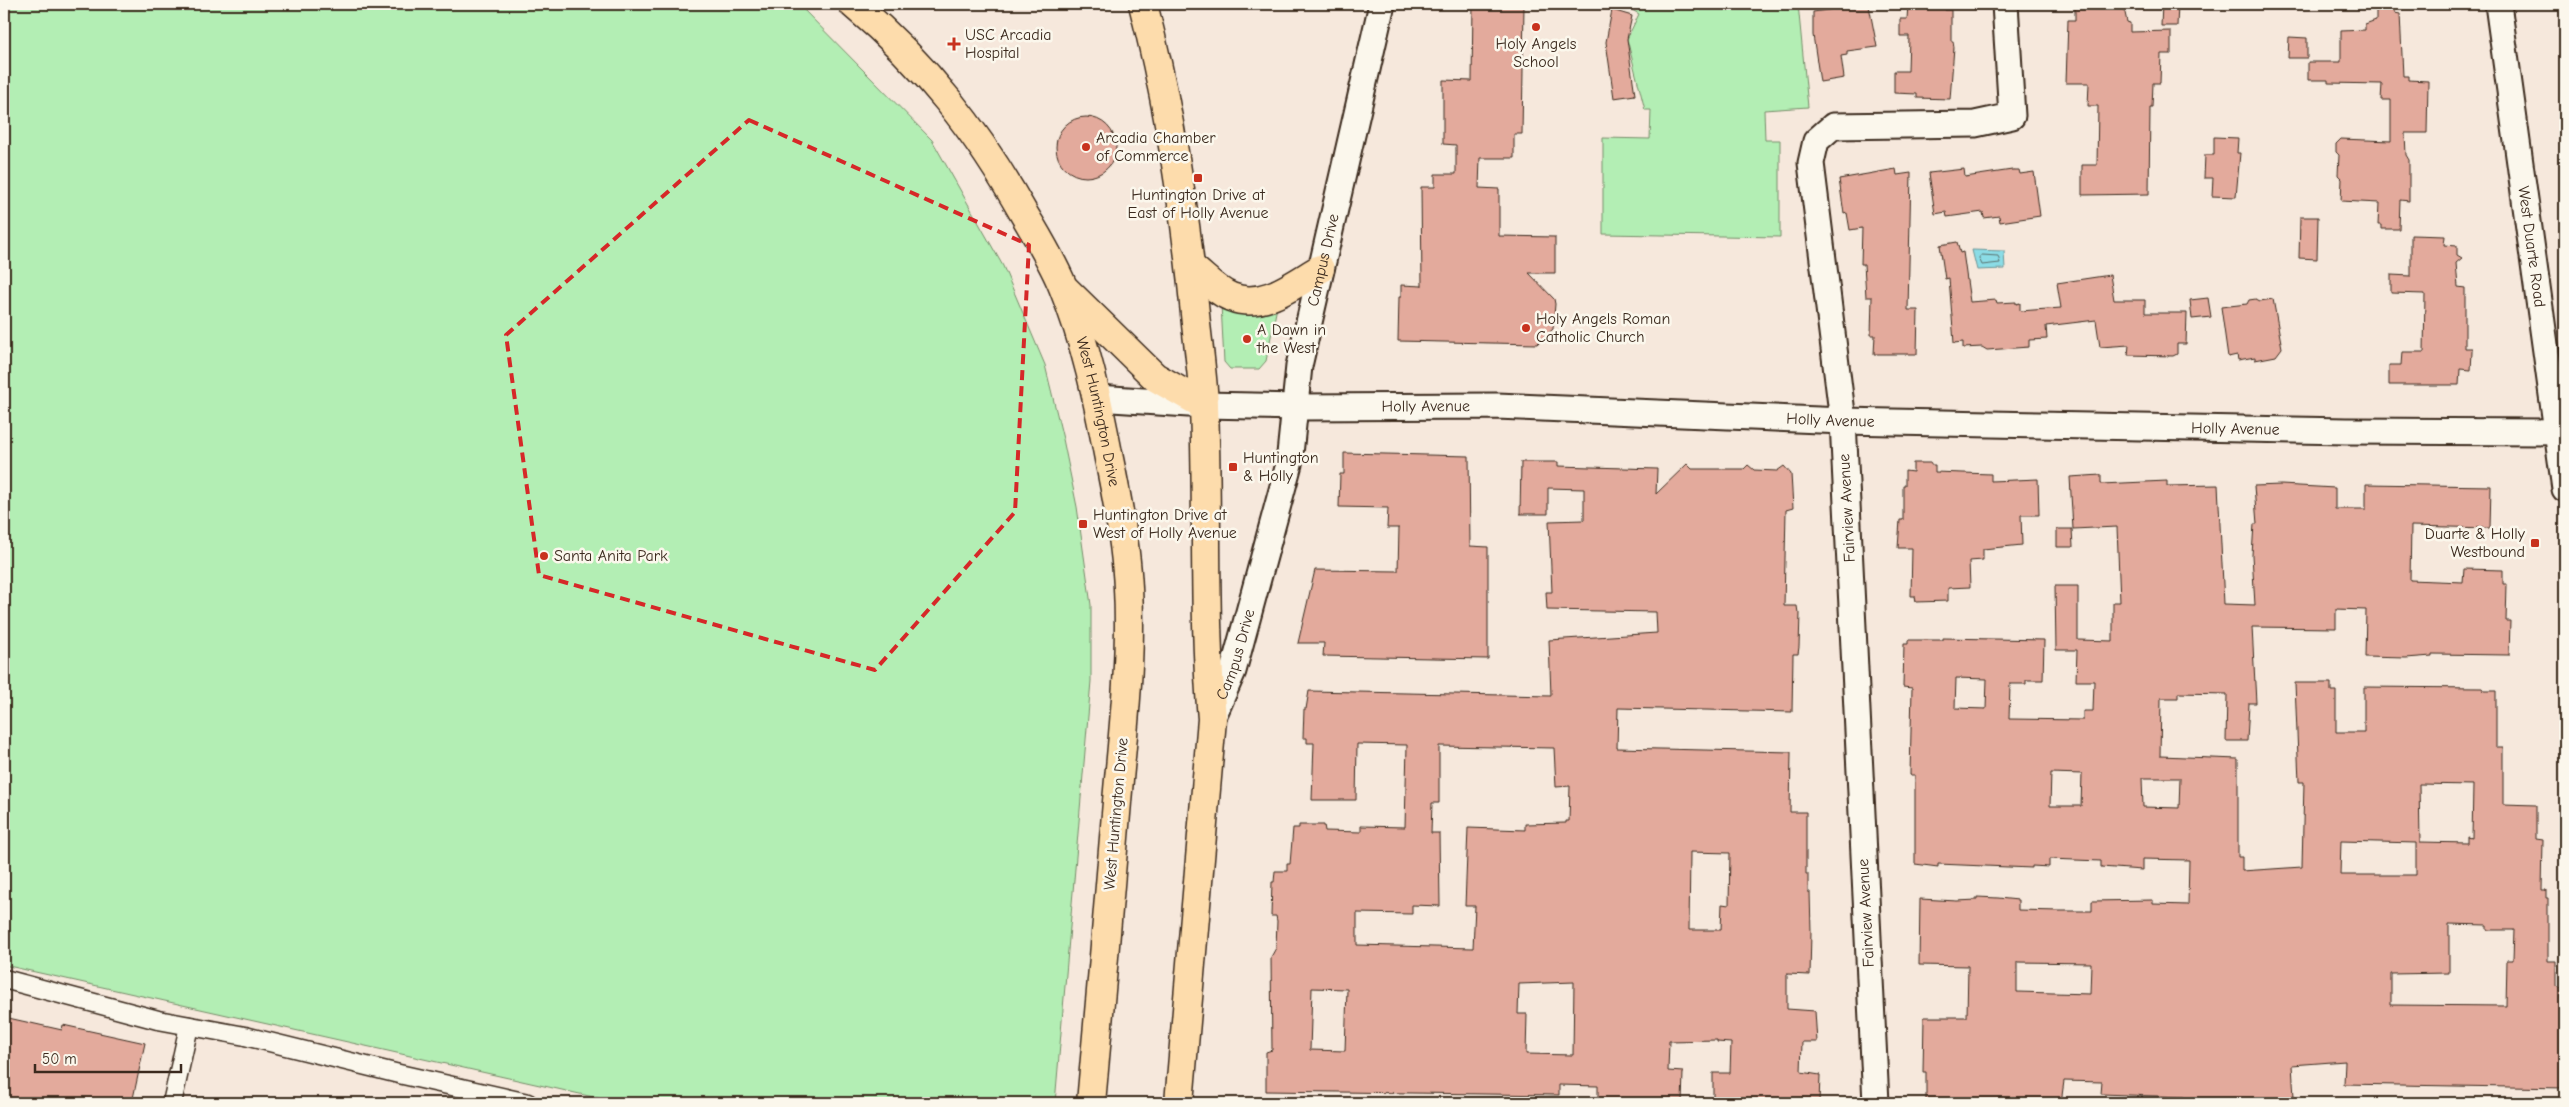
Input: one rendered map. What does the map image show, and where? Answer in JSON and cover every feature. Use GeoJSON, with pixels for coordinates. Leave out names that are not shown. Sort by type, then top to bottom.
{"type":"FeatureCollection","features":[{"type":"Feature","properties":{"kind":"main road","name":"West Huntington Drive"},"geometry":{"type":"LineString","coordinates":[[853,4],[902,47],[953,103],[1001,173],[1063,287],[1087,356],[1097,398],[1122,526],[1128,588],[1129,624],[1124,718],[1091,1103]]}},
{"type":"Feature","properties":{"kind":"main road"},"geometry":{"type":"LineString","coordinates":[[1143,4],[1172,134],[1191,267],[1204,404],[1208,668],[1212,719],[1179,1103]]}},
{"type":"Feature","properties":{"kind":"main road"},"geometry":{"type":"LineString","coordinates":[[1191,267],[1231,297],[1249,301],[1278,293],[1320,269]]}},
{"type":"Feature","properties":{"kind":"main road"},"geometry":{"type":"LineString","coordinates":[[1063,287],[1155,376],[1204,404]]}},
{"type":"Feature","properties":{"kind":"street","name":"Campus Drive"},"geometry":{"type":"LineString","coordinates":[[1212,719],[1233,671],[1288,464],[1296,407],[1299,366],[1382,4]]}},
{"type":"Feature","properties":{"kind":"street","name":"Fairview Avenue"},"geometry":{"type":"LineString","coordinates":[[1876,1103],[1844,421],[1811,163],[1816,141],[1833,126],[1975,124],[2012,116],[2004,4]]}},
{"type":"Feature","properties":{"kind":"street","name":"West Duarte Road"},"geometry":{"type":"LineString","coordinates":[[2498,4],[2561,432],[2565,489]]}},
{"type":"Feature","properties":{"kind":"street","name":"Holly Avenue"},"geometry":{"type":"LineString","coordinates":[[1097,398],[1296,407],[1498,406],[1844,421],[2338,431],[2561,432]]}},
{"type":"Feature","properties":{"kind":"street"},"geometry":{"type":"LineString","coordinates":[[4,980],[189,1026],[245,1036],[528,1103]]}},
{"type":"Feature","properties":{"kind":"street"},"geometry":{"type":"LineString","coordinates":[[172,1103],[189,1026]]}},
{"type":"Feature","properties":{"kind":"highlighted area"},"geometry":{"type":"Polygon","coordinates":[[[749,120],[1029,245],[1015,512],[875,670],[539,575],[506,335],[749,120]]]}},
{"type":"Feature","properties":{"kind":"green space","name":"Santa Anita Park"},"geometry":{"type":"Polygon","coordinates":[[[4,4],[798,4],[932,140],[1003,266],[1045,365],[1077,507],[1091,605],[1091,681],[1055,1103],[620,1103],[4,965],[4,4]]]}},
{"type":"Feature","properties":{"kind":"green space"},"geometry":{"type":"Polygon","coordinates":[[[1622,4],[1798,4],[1808,107],[1764,110],[1765,140],[1780,140],[1780,237],[1603,234],[1603,138],[1650,139],[1651,110],[1645,110],[1627,39],[1639,14],[1622,4]]]}},
{"type":"Feature","properties":{"kind":"green space"},"geometry":{"type":"Polygon","coordinates":[[[1221,304],[1277,307],[1266,361],[1259,369],[1230,369],[1224,362],[1221,304]]]}},
{"type":"Feature","properties":{"kind":"water"},"geometry":{"type":"Polygon","coordinates":[[[1972,250],[2004,251],[2005,269],[1977,270],[1972,250]]]}},
{"type":"Feature","properties":{"kind":"building"},"geometry":{"type":"Polygon","coordinates":[[[1473,4],[1524,4],[1522,134],[1514,134],[1514,158],[1480,158],[1479,188],[1499,189],[1499,236],[1555,237],[1555,273],[1529,273],[1554,299],[1555,304],[1553,329],[1537,344],[1398,341],[1401,285],[1422,286],[1421,187],[1435,187],[1435,174],[1456,174],[1456,145],[1443,144],[1443,80],[1472,81],[1473,4]]]}},
{"type":"Feature","properties":{"kind":"building"},"geometry":{"type":"Polygon","coordinates":[[[1908,4],[1945,4],[1945,10],[1951,10],[1951,41],[1953,41],[1954,47],[1950,99],[1917,98],[1917,94],[1894,93],[1894,71],[1908,71],[1909,36],[1900,36],[1900,19],[1907,19],[1908,4]]]}},
{"type":"Feature","properties":{"kind":"building"},"geometry":{"type":"Polygon","coordinates":[[[2079,4],[2123,4],[2127,22],[2130,23],[2130,32],[2171,31],[2171,54],[2161,54],[2160,83],[2153,83],[2152,107],[2150,107],[2149,194],[2082,195],[2082,165],[2097,165],[2098,106],[2088,106],[2089,83],[2066,83],[2068,20],[2075,20],[2075,8],[2079,4]]]}},
{"type":"Feature","properties":{"kind":"building"},"geometry":{"type":"Polygon","coordinates":[[[2162,4],[2178,4],[2177,26],[2161,26],[2162,4]]]}},
{"type":"Feature","properties":{"kind":"building"},"geometry":{"type":"Polygon","coordinates":[[[2376,4],[2395,4],[2395,13],[2400,14],[2403,76],[2408,76],[2408,80],[2428,81],[2427,133],[2405,133],[2406,155],[2409,160],[2409,201],[2400,200],[2399,229],[2382,229],[2382,225],[2378,225],[2379,203],[2341,201],[2342,179],[2338,175],[2339,155],[2336,152],[2336,144],[2341,139],[2391,141],[2391,100],[2381,100],[2382,84],[2328,83],[2328,80],[2308,80],[2308,62],[2341,62],[2341,31],[2365,30],[2365,24],[2376,20],[2376,4]]]}},
{"type":"Feature","properties":{"kind":"building"},"geometry":{"type":"Polygon","coordinates":[[[1869,6],[1877,47],[1847,51],[1847,55],[1841,56],[1844,78],[1820,82],[1813,35],[1813,12],[1869,6]]]}},
{"type":"Feature","properties":{"kind":"building"},"geometry":{"type":"Polygon","coordinates":[[[1612,10],[1632,16],[1627,39],[1635,95],[1614,98],[1606,42],[1612,10]]]}},
{"type":"Feature","properties":{"kind":"building"},"geometry":{"type":"Polygon","coordinates":[[[2289,37],[2307,38],[2307,58],[2288,58],[2289,37]]]}},
{"type":"Feature","properties":{"kind":"building","name":"Arcadia Chamber of Commerce"},"geometry":{"type":"Polygon","coordinates":[[[1080,117],[1092,117],[1108,125],[1114,135],[1116,147],[1114,159],[1108,169],[1092,177],[1080,177],[1064,169],[1056,153],[1056,141],[1064,125],[1080,117]]]}},
{"type":"Feature","properties":{"kind":"building"},"geometry":{"type":"Polygon","coordinates":[[[2214,137],[2238,138],[2237,153],[2240,153],[2236,197],[2212,196],[2213,178],[2204,178],[2205,155],[2214,155],[2214,137]]]}},
{"type":"Feature","properties":{"kind":"building"},"geometry":{"type":"Polygon","coordinates":[[[1896,169],[1897,175],[1911,173],[1908,310],[1918,310],[1917,354],[1874,354],[1875,335],[1871,335],[1872,297],[1866,297],[1864,264],[1861,264],[1862,228],[1850,230],[1847,213],[1844,214],[1839,179],[1896,169]]]}},
{"type":"Feature","properties":{"kind":"building"},"geometry":{"type":"Polygon","coordinates":[[[1964,169],[1965,177],[2012,170],[2019,170],[2020,174],[2034,172],[2040,216],[2000,222],[1999,216],[1984,218],[1983,212],[1947,217],[1946,212],[1935,214],[1929,173],[1964,169]]]}},
{"type":"Feature","properties":{"kind":"building"},"geometry":{"type":"Polygon","coordinates":[[[2300,217],[2318,217],[2317,259],[2299,258],[2300,217]]]}},
{"type":"Feature","properties":{"kind":"building"},"geometry":{"type":"Polygon","coordinates":[[[2411,235],[2445,236],[2444,245],[2457,246],[2457,255],[2462,258],[2456,263],[2458,287],[2465,288],[2465,348],[2472,348],[2472,352],[2471,370],[2460,369],[2459,385],[2389,385],[2389,365],[2401,365],[2402,352],[2424,352],[2425,294],[2391,293],[2391,275],[2411,276],[2411,235]]]}},
{"type":"Feature","properties":{"kind":"building"},"geometry":{"type":"Polygon","coordinates":[[[1957,242],[1960,253],[1963,252],[1970,302],[1996,300],[1997,303],[2016,302],[2016,304],[2020,303],[2020,311],[2061,308],[2057,283],[2110,275],[2114,300],[2145,300],[2145,313],[2187,313],[2186,344],[2177,344],[2177,354],[2173,356],[2128,355],[2129,345],[2100,347],[2096,320],[2046,326],[2047,339],[2029,340],[2029,347],[1987,350],[1982,347],[1963,348],[1963,342],[1954,343],[1949,278],[1945,279],[1940,245],[1957,242]]]}},
{"type":"Feature","properties":{"kind":"building"},"geometry":{"type":"Polygon","coordinates":[[[2208,298],[2211,317],[2192,319],[2190,300],[2208,298]]]}},
{"type":"Feature","properties":{"kind":"building"},"geometry":{"type":"Polygon","coordinates":[[[2256,299],[2260,301],[2273,299],[2282,348],[2276,356],[2255,360],[2255,357],[2238,360],[2237,355],[2228,357],[2221,307],[2247,304],[2249,300],[2256,299]]]}},
{"type":"Feature","properties":{"kind":"building"},"geometry":{"type":"Polygon","coordinates":[[[1344,453],[1469,456],[1470,546],[1488,547],[1488,659],[1323,656],[1324,643],[1298,643],[1315,570],[1398,571],[1399,528],[1387,528],[1388,508],[1339,507],[1340,474],[1344,474],[1344,453]]]}},
{"type":"Feature","properties":{"kind":"building"},"geometry":{"type":"Polygon","coordinates":[[[1521,462],[1558,462],[1558,466],[1657,469],[1656,494],[1687,464],[1692,469],[1744,469],[1748,465],[1754,470],[1777,471],[1784,466],[1791,474],[1793,508],[1786,510],[1784,606],[1797,606],[1798,613],[1800,613],[1798,654],[1793,654],[1792,712],[1618,708],[1617,748],[1791,752],[1790,812],[1806,812],[1806,874],[1808,874],[1808,892],[1810,892],[1811,932],[1810,975],[1787,974],[1787,1009],[1815,1011],[1817,1042],[1802,1042],[1801,1072],[1820,1075],[1819,1103],[1713,1103],[1713,1073],[1730,1073],[1731,1043],[1717,1042],[1717,1040],[1669,1041],[1668,1071],[1683,1072],[1682,1103],[1603,1103],[1603,1099],[1598,1099],[1598,1086],[1559,1085],[1559,1095],[1266,1091],[1266,1052],[1272,1050],[1271,957],[1276,948],[1277,921],[1276,916],[1271,916],[1272,882],[1274,882],[1275,871],[1287,871],[1287,864],[1290,864],[1293,828],[1299,828],[1299,825],[1324,825],[1325,831],[1361,832],[1361,826],[1405,827],[1407,745],[1357,744],[1356,800],[1312,800],[1314,743],[1307,743],[1307,738],[1303,738],[1304,709],[1306,709],[1309,691],[1551,696],[1549,640],[1657,633],[1656,612],[1547,610],[1546,592],[1552,592],[1549,521],[1584,520],[1584,489],[1548,488],[1548,514],[1520,514],[1521,462]],[[1439,746],[1439,803],[1432,803],[1431,833],[1439,833],[1440,906],[1412,905],[1412,914],[1357,913],[1357,945],[1473,948],[1475,906],[1465,906],[1468,828],[1525,830],[1525,824],[1566,823],[1566,821],[1569,821],[1570,786],[1556,787],[1554,748],[1439,746]],[[1690,852],[1689,930],[1721,930],[1722,904],[1729,905],[1730,853],[1690,852]],[[1574,982],[1519,984],[1518,1014],[1527,1014],[1526,1054],[1573,1055],[1574,982]],[[1312,988],[1310,1050],[1345,1051],[1347,989],[1312,988]]]}},
{"type":"Feature","properties":{"kind":"building"},"geometry":{"type":"Polygon","coordinates":[[[1913,463],[1931,463],[1931,465],[1935,465],[1935,472],[1991,474],[1991,481],[2038,479],[2039,515],[2021,515],[2022,545],[1983,549],[1983,560],[1969,561],[1970,587],[1948,588],[1948,601],[1916,602],[1915,596],[1911,596],[1912,548],[1898,548],[1900,520],[1903,520],[1905,471],[1913,472],[1913,463]]]}},
{"type":"Feature","properties":{"kind":"building"},"geometry":{"type":"Polygon","coordinates":[[[2101,475],[2101,484],[2167,481],[2167,486],[2218,485],[2224,604],[2255,605],[2252,555],[2254,524],[2257,524],[2254,486],[2281,485],[2335,488],[2335,509],[2366,509],[2366,484],[2491,486],[2490,528],[2411,526],[2410,580],[2463,582],[2464,569],[2503,570],[2503,584],[2507,584],[2506,621],[2510,621],[2509,655],[2432,654],[2432,656],[2406,658],[2365,657],[2366,610],[2336,609],[2336,628],[2252,627],[2256,703],[2249,703],[2247,741],[2226,741],[2227,694],[2178,693],[2178,698],[2161,698],[2160,756],[2238,759],[2238,857],[2242,857],[2242,871],[2302,867],[2304,782],[2299,782],[2295,683],[2331,683],[2331,691],[2336,691],[2336,732],[2364,732],[2364,687],[2482,688],[2484,691],[2496,691],[2496,747],[2503,747],[2503,804],[2536,805],[2536,839],[2543,840],[2542,890],[2546,890],[2546,898],[2548,898],[2548,961],[2556,961],[2556,986],[2562,990],[2561,1015],[2565,1018],[2565,1088],[2344,1084],[2345,1061],[2292,1065],[2294,1097],[2266,1099],[2266,1103],[2184,1103],[2184,1097],[2101,1094],[2102,1082],[2064,1081],[2061,1103],[1926,1103],[1926,1072],[1923,1072],[1924,1017],[1967,1017],[1968,966],[1919,965],[1920,899],[1957,901],[1977,900],[1977,897],[1998,898],[2018,900],[2018,910],[2059,911],[2092,911],[2092,901],[2153,900],[2153,904],[2188,905],[2189,860],[2142,859],[2142,870],[2101,867],[2101,861],[2049,859],[2049,867],[2032,866],[2032,868],[1938,864],[1938,867],[1915,864],[1915,775],[1910,775],[1912,688],[1903,687],[1904,644],[1908,644],[1908,640],[1943,640],[1943,638],[2044,640],[2043,680],[2026,680],[2026,684],[2010,684],[2009,719],[2083,720],[2083,711],[2093,711],[2094,681],[2076,681],[2077,650],[2056,650],[2055,586],[2078,586],[2078,640],[2113,641],[2113,602],[2120,602],[2117,527],[2073,529],[2070,477],[2101,475]],[[1956,678],[1955,708],[1986,709],[1987,679],[1956,678]],[[2051,773],[2050,806],[2081,806],[2082,774],[2051,773]],[[2142,778],[2143,807],[2179,808],[2180,778],[2142,778]],[[2419,784],[2420,842],[2468,843],[2468,837],[2472,838],[2473,785],[2419,784]],[[2341,841],[2340,875],[2416,875],[2416,843],[2341,841]],[[2449,924],[2449,973],[2391,974],[2391,1005],[2506,1006],[2507,960],[2513,960],[2514,930],[2487,930],[2487,925],[2449,924]],[[2017,962],[2017,992],[2090,994],[2091,963],[2017,962]]]}},
{"type":"Feature","properties":{"kind":"building"},"geometry":{"type":"Polygon","coordinates":[[[2057,529],[2072,529],[2073,547],[2057,547],[2057,529]]]}},
{"type":"Feature","properties":{"kind":"building"},"geometry":{"type":"Polygon","coordinates":[[[4,1017],[62,1030],[63,1025],[145,1043],[132,1103],[4,1103],[4,1017]]]}},
{"type":"Feature","properties":{"kind":"place","name":"Holy Angels School"},"geometry":{"type":"Point","coordinates":[1536,27]}},
{"type":"Feature","properties":{"kind":"place","name":"USC Arcadia Hospital"},"geometry":{"type":"Point","coordinates":[954,44]}},
{"type":"Feature","properties":{"kind":"place","name":"Arcadia Chamber of Commerce"},"geometry":{"type":"Point","coordinates":[1086,147]}},
{"type":"Feature","properties":{"kind":"place","name":"Huntington Drive at East of Holly Avenue"},"geometry":{"type":"Point","coordinates":[1198,178]}},
{"type":"Feature","properties":{"kind":"place","name":"Holy Angels Roman Catholic Church"},"geometry":{"type":"Point","coordinates":[1526,328]}},
{"type":"Feature","properties":{"kind":"place","name":"A Dawn in the West"},"geometry":{"type":"Point","coordinates":[1247,339]}},
{"type":"Feature","properties":{"kind":"place","name":"Huntington & Holly"},"geometry":{"type":"Point","coordinates":[1233,467]}},
{"type":"Feature","properties":{"kind":"place","name":"Huntington Drive at West of Holly Avenue"},"geometry":{"type":"Point","coordinates":[1083,524]}},
{"type":"Feature","properties":{"kind":"place","name":"Duarte & Holly Westbound"},"geometry":{"type":"Point","coordinates":[2535,543]}},
{"type":"Feature","properties":{"kind":"place","name":"Santa Anita Park"},"geometry":{"type":"Point","coordinates":[544,556]}}]}
